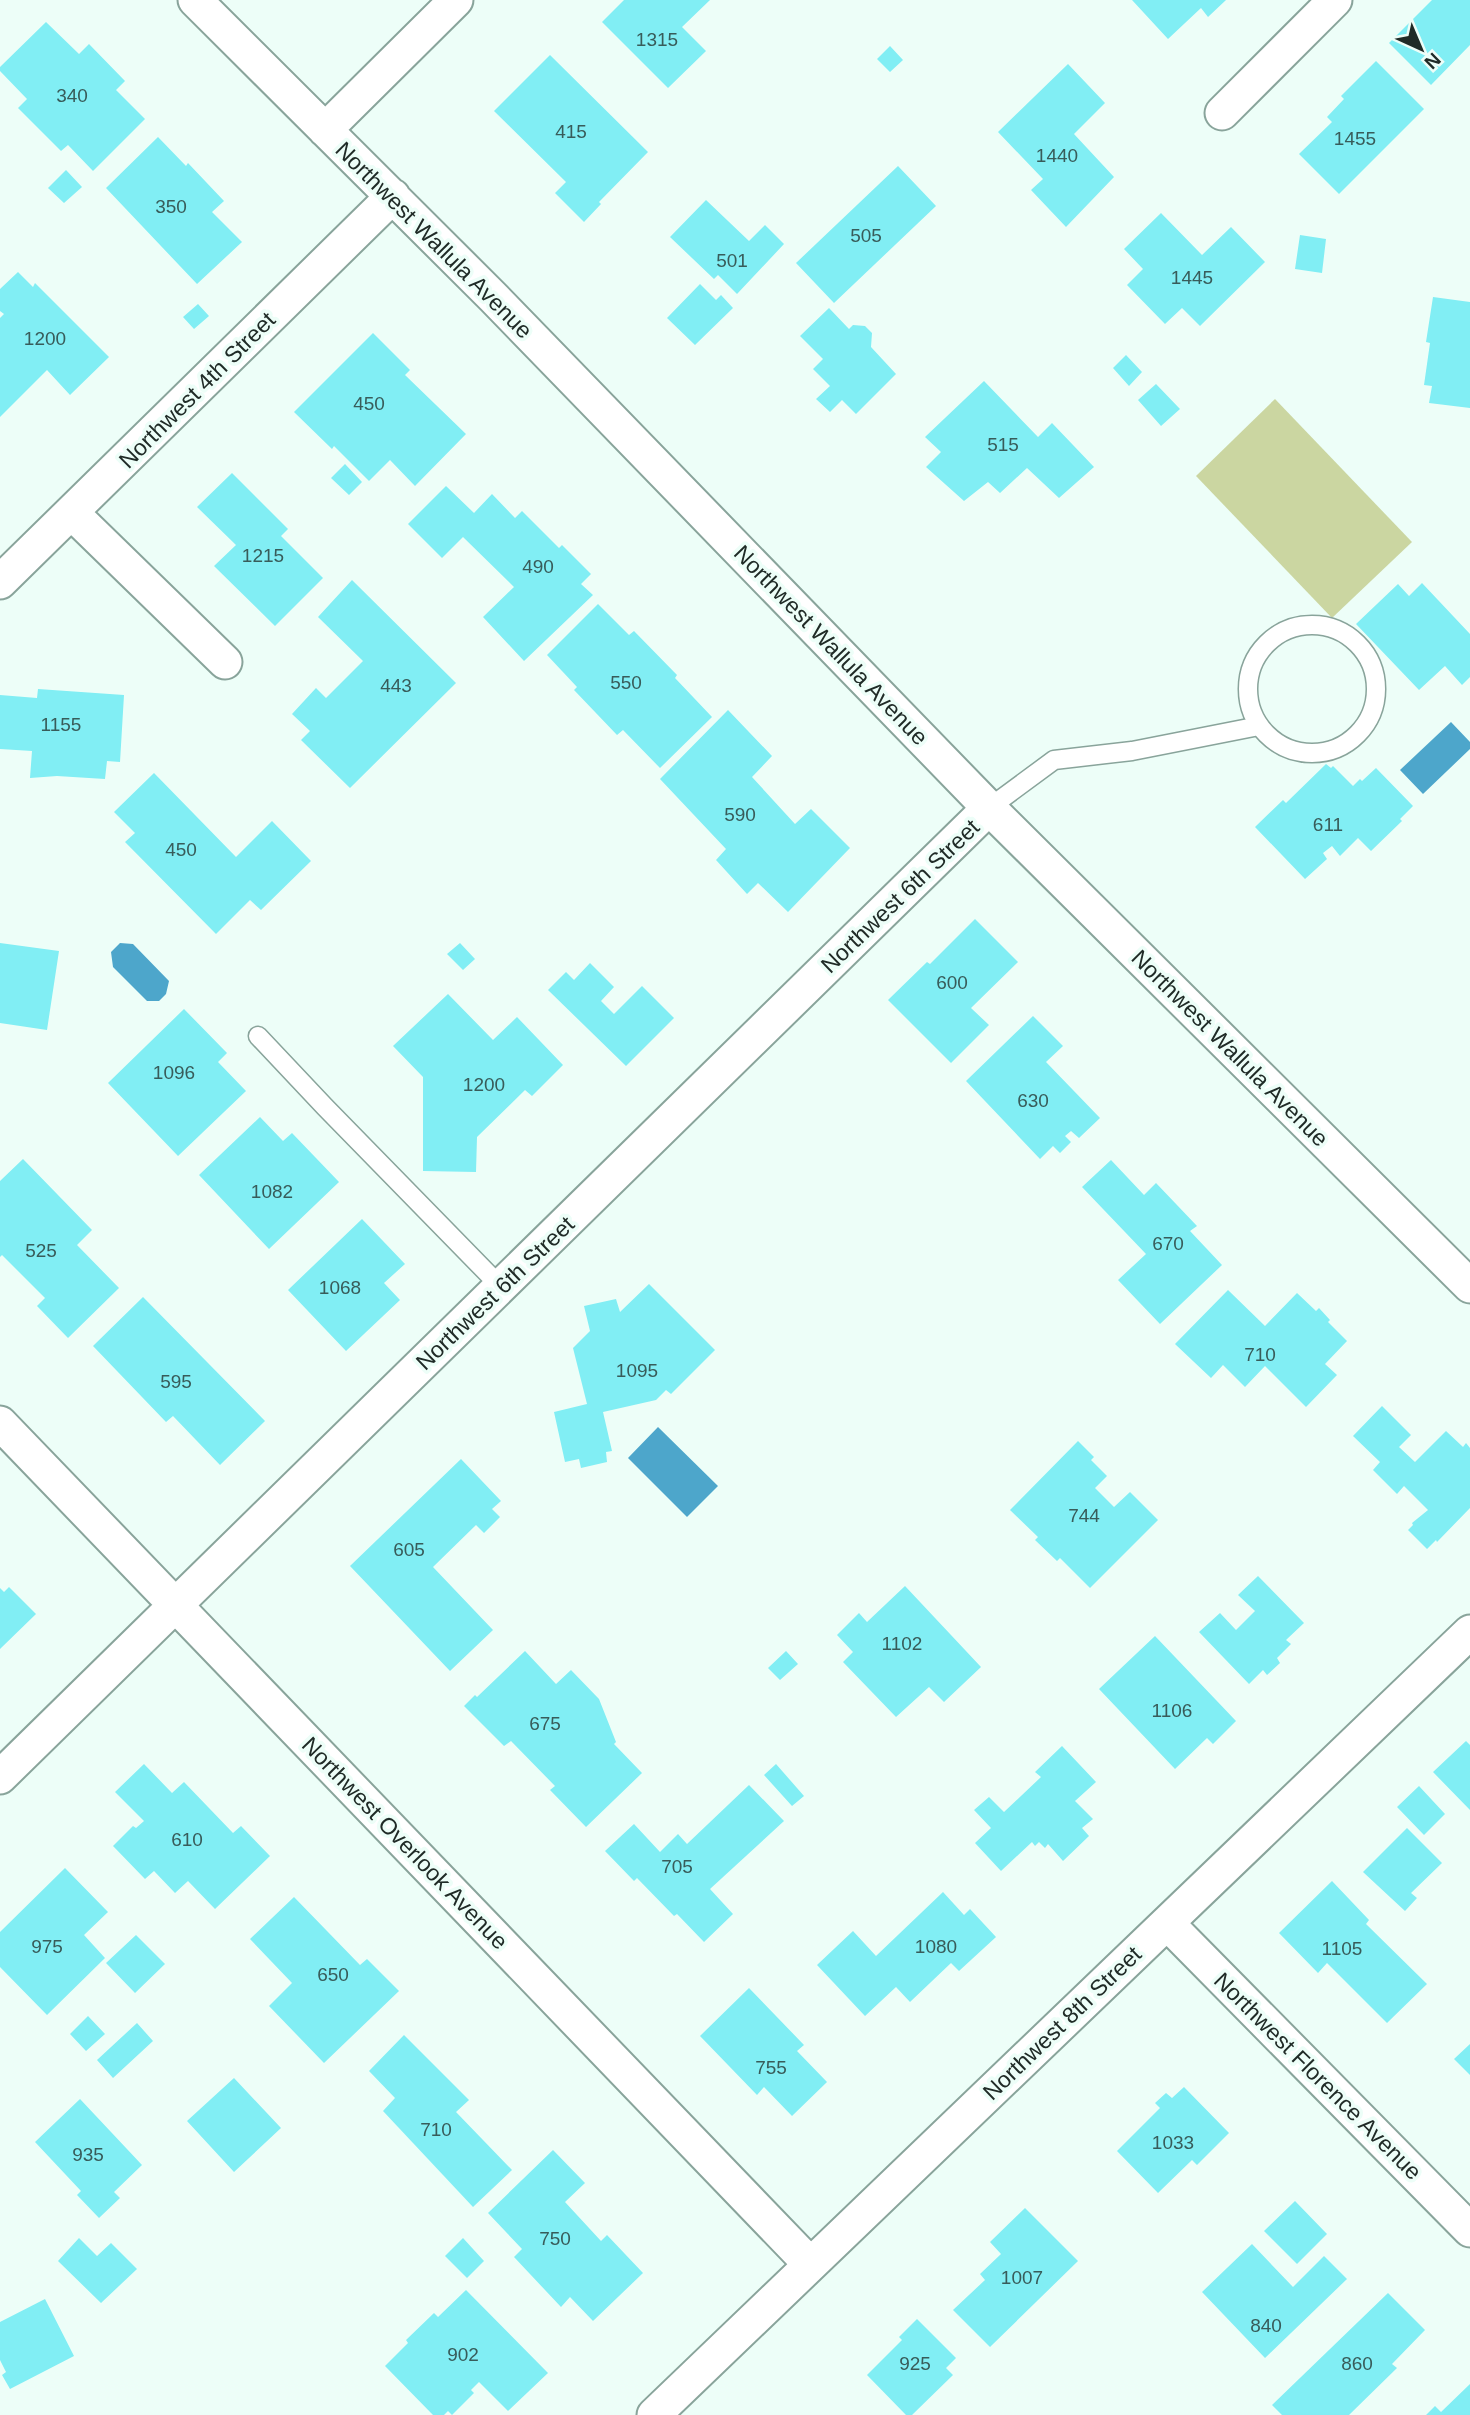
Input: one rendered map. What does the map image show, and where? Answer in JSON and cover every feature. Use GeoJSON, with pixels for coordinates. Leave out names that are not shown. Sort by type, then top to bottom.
{"type":"FeatureCollection","features":[{"type":"Feature","properties":{"kind":"street","name":"Northwest Wallula Avenue"},"geometry":{"type":"LineString","coordinates":[[195,0],[393,197],[989,808],[1470,1286]]}},
{"type":"Feature","properties":{"kind":"street"},"geometry":{"type":"LineString","coordinates":[[325,130],[456,0]]}},
{"type":"Feature","properties":{"kind":"street"},"geometry":{"type":"LineString","coordinates":[[1222,113],[1335,0]]}},
{"type":"Feature","properties":{"kind":"street","name":"Northwest 4th Street"},"geometry":{"type":"LineString","coordinates":[[0,582],[393,197]]}},
{"type":"Feature","properties":{"kind":"street"},"geometry":{"type":"LineString","coordinates":[[72,513],[225,662]]}},
{"type":"Feature","properties":{"kind":"street","name":"Northwest 6th Street"},"geometry":{"type":"LineString","coordinates":[[0,1777],[989,808]]}},
{"type":"Feature","properties":{"kind":"street","name":"Northwest Overlook Avenue"},"geometry":{"type":"LineString","coordinates":[[0,1423],[810,2263]]}},
{"type":"Feature","properties":{"kind":"street","name":"Northwest 8th Street"},"geometry":{"type":"LineString","coordinates":[[654,2415],[1470,1632]]}},
{"type":"Feature","properties":{"kind":"street","name":"Northwest Florence Avenue"},"geometry":{"type":"LineString","coordinates":[[1167,1923],[1470,2230]]}},
{"type":"Feature","properties":{"kind":"lane"},"geometry":{"type":"LineString","coordinates":[[1303,624],[1325,625],[1346,633],[1362,648],[1373,667],[1377,687],[1374,708],[1365,727],[1350,741],[1332,751],[1311,753],[1291,750],[1273,741],[1259,726],[1249,706],[1247,684],[1253,663],[1265,644],[1283,631],[1303,624]]}},
{"type":"Feature","properties":{"kind":"lane"},"geometry":{"type":"LineString","coordinates":[[989,808],[1054,760],[1132,751],[1259,726]]}},
{"type":"Feature","properties":{"kind":"lane"},"geometry":{"type":"LineString","coordinates":[[258,1036],[501,1287]]}},
{"type":"Feature","properties":{"kind":"green space"},"geometry":{"type":"Polygon","coordinates":[[[1275,399],[1412,542],[1332,618],[1196,476],[1275,399]]]}},
{"type":"Feature","properties":{"kind":"water"},"geometry":{"type":"Polygon","coordinates":[[[1451,722],[1470,742],[1470,749],[1423,794],[1400,770],[1451,722]]]}},
{"type":"Feature","properties":{"kind":"water"},"geometry":{"type":"Polygon","coordinates":[[[120,943],[133,944],[169,981],[166,994],[159,1001],[147,1001],[113,967],[111,952],[120,943]]]}},
{"type":"Feature","properties":{"kind":"water"},"geometry":{"type":"Polygon","coordinates":[[[658,1427],[718,1486],[687,1517],[628,1458],[658,1427]]]}},
{"type":"Feature","properties":{"kind":"building"},"geometry":{"type":"Polygon","coordinates":[[[624,0],[710,0],[682,27],[706,51],[668,88],[602,22],[624,0]]]}},
{"type":"Feature","properties":{"kind":"building"},"geometry":{"type":"Polygon","coordinates":[[[1132,0],[1226,0],[1208,17],[1201,8],[1168,39],[1132,0]]]}},
{"type":"Feature","properties":{"kind":"building"},"geometry":{"type":"Polygon","coordinates":[[[1432,0],[1470,0],[1470,45],[1431,85],[1389,43],[1432,0]]]}},
{"type":"Feature","properties":{"kind":"building"},"geometry":{"type":"Polygon","coordinates":[[[46,22],[79,54],[89,44],[125,81],[116,90],[145,119],[93,171],[68,145],[61,151],[18,108],[27,99],[0,71],[0,67],[46,22]]]}},
{"type":"Feature","properties":{"kind":"building"},"geometry":{"type":"Polygon","coordinates":[[[890,46],[903,60],[890,72],[877,59],[890,46]]]}},
{"type":"Feature","properties":{"kind":"building"},"geometry":{"type":"Polygon","coordinates":[[[550,55],[648,152],[599,202],[601,204],[584,222],[555,193],[566,182],[494,111],[550,55]]]}},
{"type":"Feature","properties":{"kind":"building"},"geometry":{"type":"Polygon","coordinates":[[[1376,61],[1424,109],[1339,194],[1299,154],[1332,122],[1327,117],[1344,99],[1341,96],[1376,61]]]}},
{"type":"Feature","properties":{"kind":"building"},"geometry":{"type":"Polygon","coordinates":[[[1068,64],[1105,103],[1074,134],[1114,177],[1066,227],[1031,190],[1043,179],[998,132],[1068,64]]]}},
{"type":"Feature","properties":{"kind":"building"},"geometry":{"type":"Polygon","coordinates":[[[158,137],[186,166],[188,163],[224,201],[212,212],[242,242],[197,284],[106,188],[158,137]]]}},
{"type":"Feature","properties":{"kind":"building"},"geometry":{"type":"Polygon","coordinates":[[[898,166],[936,206],[834,303],[796,263],[898,166]]]}},
{"type":"Feature","properties":{"kind":"building"},"geometry":{"type":"Polygon","coordinates":[[[66,170],[82,187],[64,203],[48,188],[66,170]]]}},
{"type":"Feature","properties":{"kind":"building"},"geometry":{"type":"Polygon","coordinates":[[[706,200],[749,241],[765,225],[784,244],[737,294],[718,275],[714,279],[670,237],[706,200]]]}},
{"type":"Feature","properties":{"kind":"building"},"geometry":{"type":"Polygon","coordinates":[[[1161,213],[1202,255],[1231,227],[1265,262],[1200,326],[1182,308],[1165,324],[1127,285],[1143,269],[1124,249],[1161,213]]]}},
{"type":"Feature","properties":{"kind":"building"},"geometry":{"type":"Polygon","coordinates":[[[1300,235],[1326,239],[1322,273],[1295,269],[1300,235]]]}},
{"type":"Feature","properties":{"kind":"building"},"geometry":{"type":"Polygon","coordinates":[[[18,272],[33,287],[35,283],[109,357],[70,395],[47,370],[0,417],[0,318],[4,314],[0,311],[0,289],[18,272]]]}},
{"type":"Feature","properties":{"kind":"building"},"geometry":{"type":"Polygon","coordinates":[[[700,284],[716,300],[721,295],[733,308],[695,345],[667,318],[700,284]]]}},
{"type":"Feature","properties":{"kind":"building"},"geometry":{"type":"Polygon","coordinates":[[[1433,297],[1470,302],[1470,408],[1429,403],[1432,386],[1424,385],[1430,343],[1426,342],[1433,297]]]}},
{"type":"Feature","properties":{"kind":"building"},"geometry":{"type":"Polygon","coordinates":[[[198,304],[209,316],[194,329],[183,317],[198,304]]]}},
{"type":"Feature","properties":{"kind":"building"},"geometry":{"type":"Polygon","coordinates":[[[829,308],[849,329],[853,325],[865,326],[872,333],[871,347],[896,374],[856,414],[842,400],[830,412],[816,399],[830,386],[813,369],[823,359],[800,336],[829,308]]]}},
{"type":"Feature","properties":{"kind":"building"},"geometry":{"type":"Polygon","coordinates":[[[373,333],[410,370],[405,375],[466,434],[415,486],[390,460],[369,481],[294,412],[373,333]]]}},
{"type":"Feature","properties":{"kind":"building"},"geometry":{"type":"Polygon","coordinates":[[[1126,355],[1142,372],[1129,386],[1113,368],[1126,355]]]}},
{"type":"Feature","properties":{"kind":"building"},"geometry":{"type":"Polygon","coordinates":[[[984,381],[1038,437],[1052,423],[1094,467],[1059,498],[1027,468],[1000,493],[988,482],[964,501],[926,467],[941,452],[925,437],[984,381]]]}},
{"type":"Feature","properties":{"kind":"building"},"geometry":{"type":"Polygon","coordinates":[[[1156,384],[1180,409],[1161,426],[1138,400],[1156,384]]]}},
{"type":"Feature","properties":{"kind":"building"},"geometry":{"type":"Polygon","coordinates":[[[345,464],[362,482],[349,495],[331,478],[345,464]]]}},
{"type":"Feature","properties":{"kind":"building"},"geometry":{"type":"Polygon","coordinates":[[[232,473],[288,529],[281,536],[323,578],[275,626],[214,566],[236,545],[197,507],[232,473]]]}},
{"type":"Feature","properties":{"kind":"building"},"geometry":{"type":"Polygon","coordinates":[[[446,486],[474,513],[492,494],[515,518],[522,511],[559,548],[562,545],[591,574],[581,584],[593,595],[524,661],[483,617],[514,587],[463,537],[442,558],[408,524],[446,486]]]}},
{"type":"Feature","properties":{"kind":"building"},"geometry":{"type":"Polygon","coordinates":[[[352,580],[456,683],[350,788],[301,740],[310,731],[292,714],[316,688],[326,698],[363,661],[318,617],[352,580]]]}},
{"type":"Feature","properties":{"kind":"building"},"geometry":{"type":"Polygon","coordinates":[[[1422,583],[1470,634],[1470,677],[1462,685],[1445,666],[1419,690],[1356,624],[1398,584],[1409,596],[1422,583]]]}},
{"type":"Feature","properties":{"kind":"building"},"geometry":{"type":"Polygon","coordinates":[[[598,604],[629,635],[634,631],[677,675],[675,678],[712,717],[660,768],[623,730],[617,735],[574,690],[577,687],[547,655],[598,604]]]}},
{"type":"Feature","properties":{"kind":"building"},"geometry":{"type":"Polygon","coordinates":[[[38,689],[124,695],[120,762],[107,761],[105,779],[57,776],[30,778],[32,751],[0,749],[0,695],[37,698],[38,689]]]}},
{"type":"Feature","properties":{"kind":"building"},"geometry":{"type":"Polygon","coordinates":[[[728,710],[772,756],[752,777],[795,824],[811,809],[850,848],[788,912],[758,883],[747,894],[716,860],[726,849],[660,779],[728,710]]]}},
{"type":"Feature","properties":{"kind":"building"},"geometry":{"type":"Polygon","coordinates":[[[1326,764],[1331,768],[1333,766],[1353,786],[1376,768],[1413,806],[1400,819],[1402,821],[1371,851],[1358,838],[1340,856],[1332,846],[1323,853],[1327,859],[1305,879],[1255,827],[1283,800],[1286,803],[1326,764]]]}},
{"type":"Feature","properties":{"kind":"building"},"geometry":{"type":"Polygon","coordinates":[[[154,773],[236,857],[272,821],[311,861],[261,910],[250,900],[216,934],[125,842],[135,833],[114,812],[154,773]]]}},
{"type":"Feature","properties":{"kind":"building"},"geometry":{"type":"Polygon","coordinates":[[[975,919],[1018,962],[971,1008],[989,1025],[951,1063],[888,1000],[927,962],[930,964],[975,919]]]}},
{"type":"Feature","properties":{"kind":"building"},"geometry":{"type":"Polygon","coordinates":[[[0,943],[59,951],[47,1030],[0,1023],[0,943]]]}},
{"type":"Feature","properties":{"kind":"building"},"geometry":{"type":"Polygon","coordinates":[[[460,943],[475,959],[463,970],[447,954],[460,943]]]}},
{"type":"Feature","properties":{"kind":"building"},"geometry":{"type":"Polygon","coordinates":[[[590,963],[614,987],[601,1001],[614,1014],[642,986],[674,1018],[626,1066],[548,990],[566,972],[574,980],[590,963]]]}},
{"type":"Feature","properties":{"kind":"building"},"geometry":{"type":"Polygon","coordinates":[[[448,994],[493,1040],[517,1017],[563,1065],[532,1096],[525,1090],[477,1137],[476,1172],[423,1171],[423,1077],[393,1046],[448,994]]]}},
{"type":"Feature","properties":{"kind":"building"},"geometry":{"type":"Polygon","coordinates":[[[184,1009],[227,1053],[218,1062],[246,1091],[178,1156],[108,1083],[184,1009]]]}},
{"type":"Feature","properties":{"kind":"building"},"geometry":{"type":"Polygon","coordinates":[[[1033,1016],[1063,1046],[1046,1062],[1100,1118],[1079,1138],[1071,1131],[1065,1136],[1071,1142],[1060,1153],[1053,1146],[1040,1159],[966,1081],[1033,1016]]]}},
{"type":"Feature","properties":{"kind":"building"},"geometry":{"type":"Polygon","coordinates":[[[260,1117],[283,1141],[292,1133],[339,1182],[269,1249],[199,1175],[260,1117]]]}},
{"type":"Feature","properties":{"kind":"building"},"geometry":{"type":"Polygon","coordinates":[[[23,1159],[92,1230],[77,1245],[119,1288],[68,1338],[37,1306],[45,1298],[2,1255],[0,1257],[0,1181],[23,1159]]]}},
{"type":"Feature","properties":{"kind":"building"},"geometry":{"type":"Polygon","coordinates":[[[1111,1160],[1144,1195],[1156,1183],[1197,1226],[1190,1231],[1222,1265],[1160,1324],[1118,1280],[1146,1254],[1082,1187],[1111,1160]]]}},
{"type":"Feature","properties":{"kind":"building"},"geometry":{"type":"Polygon","coordinates":[[[362,1219],[405,1264],[384,1283],[400,1300],[346,1351],[288,1290],[362,1219]]]}},
{"type":"Feature","properties":{"kind":"building"},"geometry":{"type":"Polygon","coordinates":[[[649,1284],[715,1350],[671,1394],[666,1390],[656,1400],[603,1412],[612,1451],[606,1452],[607,1462],[581,1468],[579,1459],[565,1462],[554,1412],[587,1404],[573,1348],[590,1331],[584,1306],[616,1299],[620,1312],[649,1284]]]}},
{"type":"Feature","properties":{"kind":"building"},"geometry":{"type":"Polygon","coordinates":[[[1228,1290],[1265,1326],[1297,1293],[1316,1311],[1319,1308],[1330,1320],[1328,1322],[1347,1341],[1325,1364],[1337,1375],[1306,1407],[1265,1366],[1245,1387],[1223,1365],[1211,1378],[1175,1344],[1228,1290]]]}},
{"type":"Feature","properties":{"kind":"building"},"geometry":{"type":"Polygon","coordinates":[[[143,1297],[265,1421],[220,1465],[173,1416],[166,1422],[93,1346],[143,1297]]]}},
{"type":"Feature","properties":{"kind":"building"},"geometry":{"type":"Polygon","coordinates":[[[1382,1406],[1411,1435],[1399,1447],[1415,1462],[1446,1431],[1463,1447],[1466,1443],[1470,1448],[1470,1508],[1427,1549],[1408,1530],[1412,1523],[1428,1510],[1404,1486],[1397,1494],[1373,1470],[1380,1462],[1353,1436],[1382,1406]]]}},
{"type":"Feature","properties":{"kind":"building"},"geometry":{"type":"Polygon","coordinates":[[[1078,1441],[1094,1457],[1091,1460],[1107,1476],[1095,1488],[1114,1507],[1130,1492],[1158,1520],[1090,1588],[1060,1558],[1057,1561],[1035,1540],[1038,1537],[1010,1510],[1078,1441]]]}},
{"type":"Feature","properties":{"kind":"building"},"geometry":{"type":"Polygon","coordinates":[[[461,1459],[501,1501],[492,1509],[500,1517],[484,1533],[476,1525],[433,1567],[493,1630],[450,1671],[350,1566],[461,1459]]]}},
{"type":"Feature","properties":{"kind":"building"},"geometry":{"type":"Polygon","coordinates":[[[1258,1576],[1304,1623],[1286,1640],[1291,1644],[1277,1658],[1280,1663],[1267,1675],[1263,1670],[1249,1684],[1199,1632],[1220,1613],[1236,1630],[1255,1611],[1238,1595],[1258,1576]]]}},
{"type":"Feature","properties":{"kind":"building"},"geometry":{"type":"Polygon","coordinates":[[[905,1586],[981,1667],[944,1702],[929,1687],[896,1717],[843,1662],[853,1652],[837,1635],[859,1613],[867,1622],[905,1586]]]}},
{"type":"Feature","properties":{"kind":"building"},"geometry":{"type":"Polygon","coordinates":[[[9,1587],[36,1614],[0,1649],[0,1588],[4,1592],[9,1587]]]}},
{"type":"Feature","properties":{"kind":"building"},"geometry":{"type":"Polygon","coordinates":[[[1155,1636],[1236,1721],[1213,1744],[1207,1738],[1175,1769],[1099,1689],[1155,1636]]]}},
{"type":"Feature","properties":{"kind":"building"},"geometry":{"type":"Polygon","coordinates":[[[525,1651],[556,1684],[571,1670],[599,1699],[616,1742],[614,1744],[642,1773],[586,1827],[550,1790],[555,1786],[511,1741],[504,1746],[464,1706],[525,1651]]]}},
{"type":"Feature","properties":{"kind":"building"},"geometry":{"type":"Polygon","coordinates":[[[786,1651],[798,1664],[780,1680],[768,1668],[786,1651]]]}},
{"type":"Feature","properties":{"kind":"building"},"geometry":{"type":"Polygon","coordinates":[[[1466,1741],[1470,1745],[1470,1810],[1433,1772],[1466,1741]]]}},
{"type":"Feature","properties":{"kind":"building"},"geometry":{"type":"Polygon","coordinates":[[[1062,1746],[1096,1782],[1075,1801],[1093,1819],[1082,1828],[1089,1836],[1063,1861],[1048,1844],[1045,1848],[1039,1842],[1035,1846],[1032,1842],[1001,1871],[975,1843],[991,1828],[974,1810],[989,1797],[1004,1812],[1041,1777],[1035,1772],[1062,1746]]]}},
{"type":"Feature","properties":{"kind":"building"},"geometry":{"type":"Polygon","coordinates":[[[144,1764],[172,1793],[184,1782],[233,1833],[241,1826],[270,1856],[215,1909],[188,1881],[175,1893],[154,1871],[145,1879],[113,1846],[133,1826],[136,1828],[144,1821],[115,1792],[144,1764]]]}},
{"type":"Feature","properties":{"kind":"building"},"geometry":{"type":"Polygon","coordinates":[[[776,1764],[804,1796],[792,1806],[764,1775],[776,1764]]]}},
{"type":"Feature","properties":{"kind":"building"},"geometry":{"type":"Polygon","coordinates":[[[749,1785],[784,1821],[710,1889],[733,1914],[704,1942],[637,1878],[634,1881],[605,1851],[634,1824],[660,1852],[678,1834],[687,1844],[749,1785]]]}},
{"type":"Feature","properties":{"kind":"building"},"geometry":{"type":"Polygon","coordinates":[[[1419,1786],[1445,1814],[1424,1835],[1397,1807],[1419,1786]]]}},
{"type":"Feature","properties":{"kind":"building"},"geometry":{"type":"Polygon","coordinates":[[[1407,1828],[1442,1863],[1411,1893],[1417,1898],[1405,1911],[1363,1872],[1407,1828]]]}},
{"type":"Feature","properties":{"kind":"building"},"geometry":{"type":"Polygon","coordinates":[[[65,1868],[108,1912],[84,1935],[105,1958],[47,2015],[0,1967],[0,1932],[65,1868]]]}},
{"type":"Feature","properties":{"kind":"building"},"geometry":{"type":"Polygon","coordinates":[[[1332,1881],[1369,1920],[1366,1924],[1427,1984],[1387,2023],[1327,1963],[1318,1973],[1279,1933],[1332,1881]]]}},
{"type":"Feature","properties":{"kind":"building"},"geometry":{"type":"Polygon","coordinates":[[[943,1892],[964,1915],[970,1909],[996,1937],[959,1971],[951,1963],[910,2002],[896,1987],[865,2016],[817,1965],[853,1931],[876,1956],[943,1892]]]}},
{"type":"Feature","properties":{"kind":"building"},"geometry":{"type":"Polygon","coordinates":[[[294,1897],[360,1965],[367,1959],[399,1991],[324,2063],[269,2006],[292,1983],[250,1939],[294,1897]]]}},
{"type":"Feature","properties":{"kind":"building"},"geometry":{"type":"Polygon","coordinates":[[[136,1935],[165,1964],[135,1993],[106,1963],[136,1935]]]}},
{"type":"Feature","properties":{"kind":"building"},"geometry":{"type":"Polygon","coordinates":[[[749,1988],[804,2045],[797,2051],[827,2082],[792,2116],[764,2087],[757,2095],[700,2036],[749,1988]]]}},
{"type":"Feature","properties":{"kind":"building"},"geometry":{"type":"Polygon","coordinates":[[[88,2016],[105,2034],[86,2051],[70,2034],[88,2016]]]}},
{"type":"Feature","properties":{"kind":"building"},"geometry":{"type":"Polygon","coordinates":[[[137,2023],[153,2041],[113,2078],[97,2060],[137,2023]]]}},
{"type":"Feature","properties":{"kind":"building"},"geometry":{"type":"Polygon","coordinates":[[[404,2035],[469,2100],[456,2112],[512,2170],[473,2207],[383,2111],[395,2098],[369,2071],[404,2035]]]}},
{"type":"Feature","properties":{"kind":"building"},"geometry":{"type":"Polygon","coordinates":[[[1470,2044],[1470,2075],[1454,2059],[1470,2044]]]}},
{"type":"Feature","properties":{"kind":"building"},"geometry":{"type":"Polygon","coordinates":[[[234,2078],[281,2128],[234,2172],[187,2121],[234,2078]]]}},
{"type":"Feature","properties":{"kind":"building"},"geometry":{"type":"Polygon","coordinates":[[[1184,2087],[1229,2133],[1197,2165],[1192,2160],[1158,2193],[1117,2151],[1160,2108],[1155,2103],[1166,2093],[1172,2098],[1184,2087]]]}},
{"type":"Feature","properties":{"kind":"building"},"geometry":{"type":"Polygon","coordinates":[[[80,2099],[142,2165],[114,2192],[120,2198],[99,2218],[77,2195],[81,2191],[35,2142],[80,2099]]]}},
{"type":"Feature","properties":{"kind":"building"},"geometry":{"type":"Polygon","coordinates":[[[553,2150],[585,2183],[565,2202],[601,2241],[607,2235],[643,2273],[593,2321],[570,2297],[561,2307],[514,2257],[522,2249],[488,2213],[553,2150]]]}},
{"type":"Feature","properties":{"kind":"building"},"geometry":{"type":"Polygon","coordinates":[[[1295,2201],[1327,2234],[1297,2264],[1264,2231],[1295,2201]]]}},
{"type":"Feature","properties":{"kind":"building"},"geometry":{"type":"Polygon","coordinates":[[[1025,2208],[1078,2261],[990,2347],[953,2310],[985,2280],[980,2274],[1001,2254],[990,2242],[1025,2208]]]}},
{"type":"Feature","properties":{"kind":"building"},"geometry":{"type":"Polygon","coordinates":[[[79,2238],[97,2256],[111,2243],[137,2269],[101,2303],[58,2261],[79,2238]]]}},
{"type":"Feature","properties":{"kind":"building"},"geometry":{"type":"Polygon","coordinates":[[[463,2238],[484,2261],[467,2278],[445,2256],[463,2238]]]}},
{"type":"Feature","properties":{"kind":"building"},"geometry":{"type":"Polygon","coordinates":[[[1252,2244],[1293,2287],[1324,2256],[1347,2279],[1265,2358],[1202,2292],[1252,2244]]]}},
{"type":"Feature","properties":{"kind":"building"},"geometry":{"type":"Polygon","coordinates":[[[466,2290],[548,2373],[508,2411],[479,2382],[471,2390],[474,2393],[452,2415],[448,2411],[444,2415],[433,2415],[385,2366],[408,2343],[406,2340],[434,2313],[438,2317],[466,2290]]]}},
{"type":"Feature","properties":{"kind":"building"},"geometry":{"type":"Polygon","coordinates":[[[1388,2293],[1425,2330],[1392,2364],[1397,2368],[1349,2415],[1282,2415],[1272,2405],[1388,2293]]]}},
{"type":"Feature","properties":{"kind":"building"},"geometry":{"type":"Polygon","coordinates":[[[45,2299],[74,2356],[10,2389],[2,2375],[6,2372],[0,2360],[0,2322],[45,2299]]]}},
{"type":"Feature","properties":{"kind":"building"},"geometry":{"type":"Polygon","coordinates":[[[917,2319],[956,2358],[946,2368],[953,2375],[912,2415],[906,2415],[867,2375],[902,2340],[899,2337],[917,2319]]]}},
{"type":"Feature","properties":{"kind":"building"},"geometry":{"type":"Polygon","coordinates":[[[1470,2384],[1470,2415],[1426,2415],[1435,2406],[1441,2412],[1470,2384]]]}}]}
